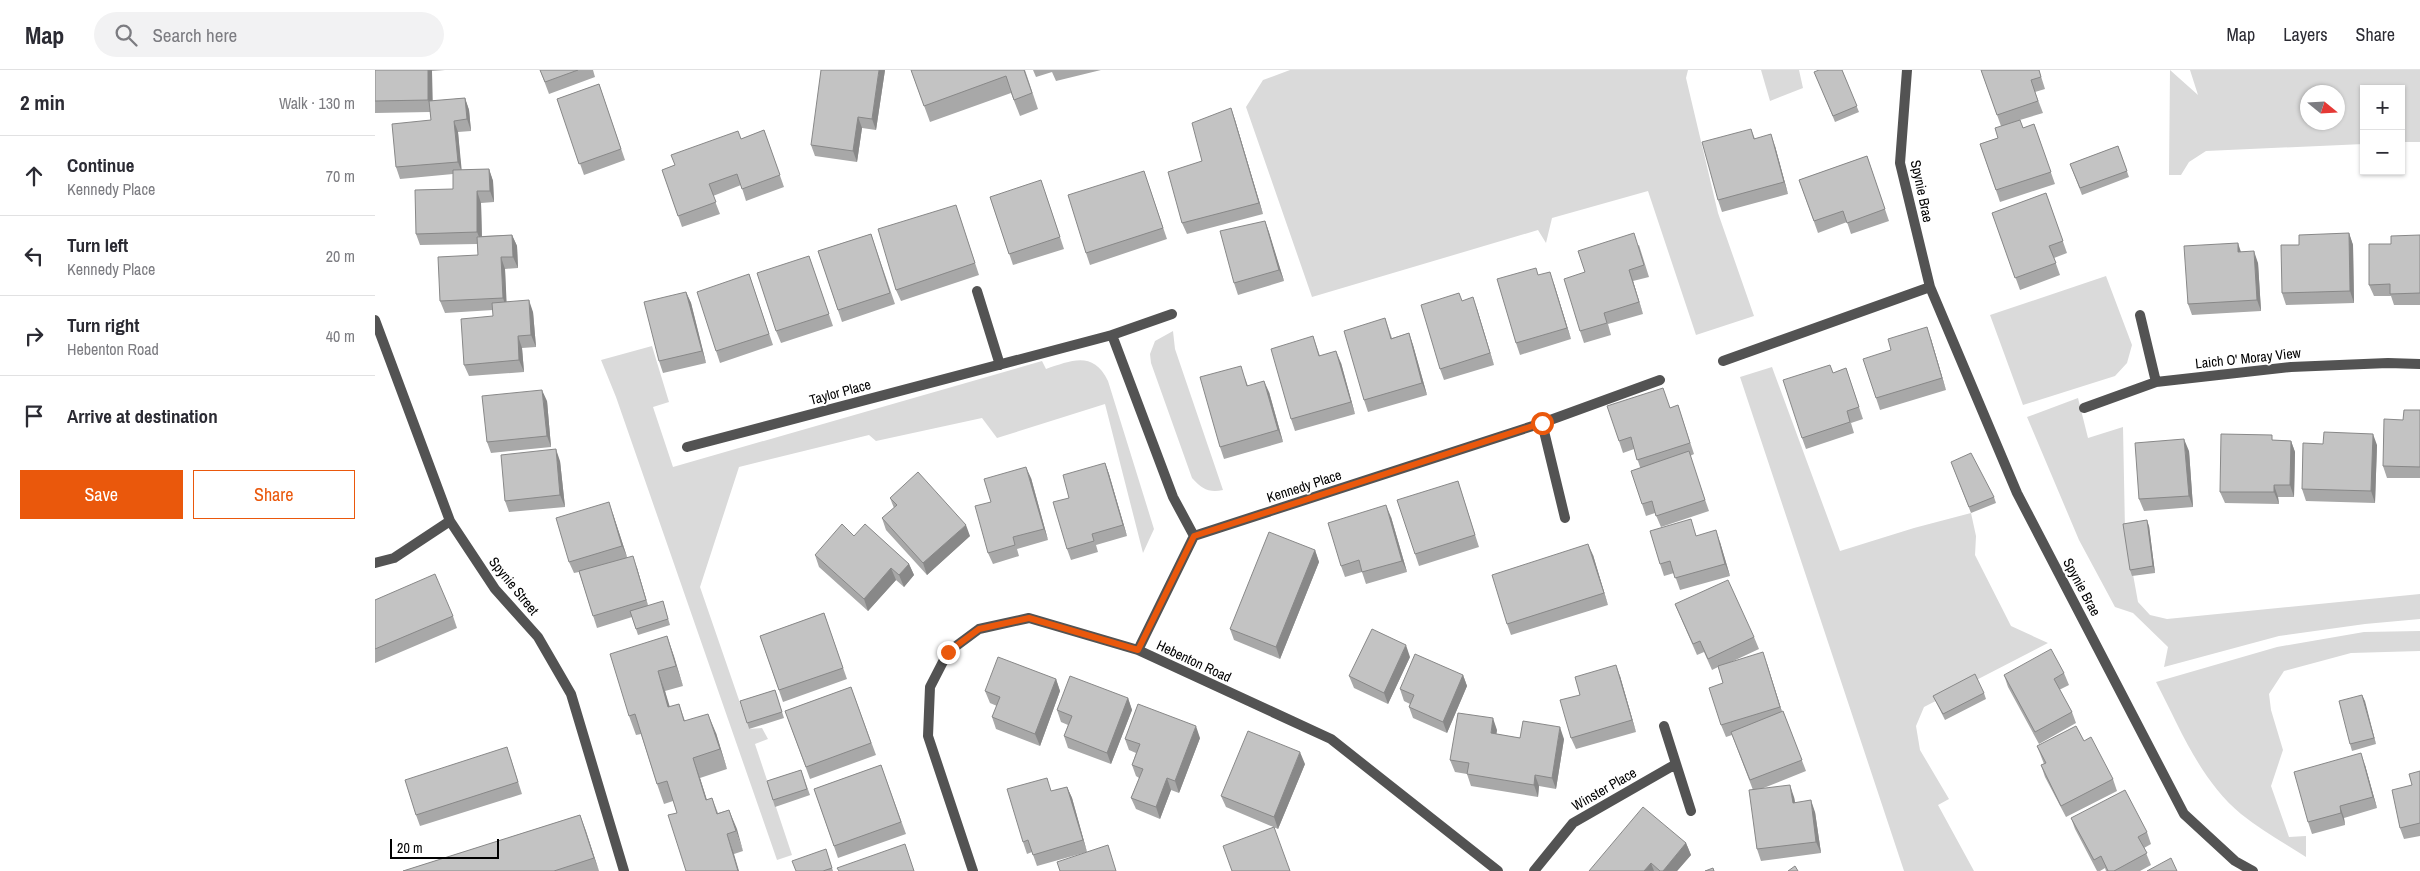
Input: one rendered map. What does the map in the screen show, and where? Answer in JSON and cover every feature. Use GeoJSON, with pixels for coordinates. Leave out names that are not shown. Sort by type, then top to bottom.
{"type":"FeatureCollection","features":[{"type":"Feature","properties":{"kind":"street","name":"Spynie Brae"},"geometry":{"type":"LineString","coordinates":[[1907,70],[1900,163],[1930,287],[2017,493],[2184,814],[2235,861],[2253,871]]}},
{"type":"Feature","properties":{"kind":"street"},"geometry":{"type":"LineString","coordinates":[[1723,361],[1930,287]]}},
{"type":"Feature","properties":{"kind":"street"},"geometry":{"type":"LineString","coordinates":[[977,291],[1000,364]]}},
{"type":"Feature","properties":{"kind":"street","name":"Taylor Place"},"geometry":{"type":"LineString","coordinates":[[687,447],[1112,335],[1171,314]]}},
{"type":"Feature","properties":{"kind":"street"},"geometry":{"type":"LineString","coordinates":[[2140,315],[2156,382]]}},
{"type":"Feature","properties":{"kind":"street","name":"Spynie Street"},"geometry":{"type":"LineString","coordinates":[[375,320],[450,521],[495,589],[538,637],[571,694],[624,871]]}},
{"type":"Feature","properties":{"kind":"street"},"geometry":{"type":"LineString","coordinates":[[1112,335],[1173,497],[1194,536],[1138,650]]}},
{"type":"Feature","properties":{"kind":"street","name":"Laich O' Moray View"},"geometry":{"type":"LineString","coordinates":[[2084,408],[2156,382],[2291,367],[2388,363],[2420,364]]}},
{"type":"Feature","properties":{"kind":"street","name":"Kennedy Place"},"geometry":{"type":"LineString","coordinates":[[1194,536],[1542,423],[1660,380]]}},
{"type":"Feature","properties":{"kind":"street"},"geometry":{"type":"LineString","coordinates":[[1542,423],[1565,518]]}},
{"type":"Feature","properties":{"kind":"street"},"geometry":{"type":"LineString","coordinates":[[375,563],[394,558],[450,521]]}},
{"type":"Feature","properties":{"kind":"street","name":"Hebenton Road"},"geometry":{"type":"LineString","coordinates":[[973,871],[928,736],[930,687],[948,652],[979,629],[1029,618],[1138,650],[1331,739],[1498,871]]}},
{"type":"Feature","properties":{"kind":"street"},"geometry":{"type":"LineString","coordinates":[[1664,726],[1691,812]]}},
{"type":"Feature","properties":{"kind":"street","name":"Winster Place"},"geometry":{"type":"LineString","coordinates":[[1534,871],[1573,823],[1675,764]]}},
{"type":"Feature","properties":{"kind":"shaded area"},"geometry":{"type":"Polygon","coordinates":[[[1290,70],[1688,70],[1686,78],[1718,213],[1754,316],[1696,335],[1648,191],[1552,218],[1546,243],[1538,230],[1312,297],[1246,107],[1263,80],[1290,70]]]}},
{"type":"Feature","properties":{"kind":"shaded area"},"geometry":{"type":"Polygon","coordinates":[[[1761,70],[1799,70],[1803,88],[1770,101],[1761,70]]]}},
{"type":"Feature","properties":{"kind":"shaded area"},"geometry":{"type":"Polygon","coordinates":[[[2170,70],[2198,95],[2190,70],[2420,70],[2420,142],[2405,142],[2405,85],[2360,85],[2360,144],[2206,151],[2189,162],[2181,175],[2169,175],[2170,70]]]}},
{"type":"Feature","properties":{"kind":"shaded area"},"geometry":{"type":"Polygon","coordinates":[[[2106,276],[2132,345],[2127,363],[2115,376],[2023,405],[1990,315],[2106,276]]]}},
{"type":"Feature","properties":{"kind":"shaded area"},"geometry":{"type":"Polygon","coordinates":[[[1173,331],[1175,349],[1223,490],[1214,491],[1206,489],[1192,478],[1151,363],[1150,354],[1155,341],[1173,331]]]}},
{"type":"Feature","properties":{"kind":"shaded area"},"geometry":{"type":"Polygon","coordinates":[[[652,346],[669,402],[653,407],[673,467],[1042,361],[1046,369],[1073,361],[1088,361],[1102,371],[1108,381],[1154,529],[1143,553],[1105,404],[997,438],[982,418],[876,441],[869,435],[739,467],[700,587],[749,729],[762,728],[768,739],[755,744],[792,855],[777,860],[616,397],[601,360],[652,346]]]}},
{"type":"Feature","properties":{"kind":"shaded area"},"geometry":{"type":"Polygon","coordinates":[[[1772,367],[1840,551],[1971,513],[1976,536],[1975,555],[2011,626],[2048,643],[1924,707],[1916,726],[1920,750],[1949,799],[1938,805],[1974,871],[1904,871],[1740,377],[1772,367]]]}},
{"type":"Feature","properties":{"kind":"shaded area"},"geometry":{"type":"Polygon","coordinates":[[[2078,398],[2088,438],[2123,427],[2125,530],[2138,602],[2150,615],[2167,619],[2420,594],[2420,619],[2365,624],[2279,636],[2164,667],[2168,647],[2133,613],[2115,607],[2079,540],[2027,417],[2078,398]]]}},
{"type":"Feature","properties":{"kind":"shaded area"},"geometry":{"type":"Polygon","coordinates":[[[2420,631],[2420,651],[2351,653],[2284,671],[2269,694],[2271,710],[2283,750],[2271,786],[2289,837],[2306,836],[2306,857],[2256,826],[2241,814],[2214,786],[2192,752],[2156,682],[2277,647],[2364,632],[2420,631]]]}},
{"type":"Feature","properties":{"kind":"building"},"geometry":{"type":"Polygon","coordinates":[[[375,70],[428,70],[428,100],[375,101],[375,70]]]}},
{"type":"Feature","properties":{"kind":"building"},"geometry":{"type":"Polygon","coordinates":[[[540,70],[578,70],[545,82],[540,70]]]}},
{"type":"Feature","properties":{"kind":"building"},"geometry":{"type":"Polygon","coordinates":[[[821,70],[879,70],[872,119],[858,117],[853,151],[811,145],[821,70]]]}},
{"type":"Feature","properties":{"kind":"building"},"geometry":{"type":"Polygon","coordinates":[[[911,70],[1024,70],[1032,93],[1014,100],[1006,76],[924,106],[911,70]]]}},
{"type":"Feature","properties":{"kind":"building"},"geometry":{"type":"Polygon","coordinates":[[[1819,70],[1842,70],[1857,106],[1833,116],[1814,72],[1819,70]]]}},
{"type":"Feature","properties":{"kind":"building"},"geometry":{"type":"Polygon","coordinates":[[[1981,70],[2039,70],[2041,77],[2031,80],[2038,101],[1997,115],[1981,70]]]}},
{"type":"Feature","properties":{"kind":"building"},"geometry":{"type":"Polygon","coordinates":[[[599,84],[621,149],[579,164],[557,99],[599,84]]]}},
{"type":"Feature","properties":{"kind":"building"},"geometry":{"type":"Polygon","coordinates":[[[465,98],[467,119],[454,121],[458,162],[396,167],[392,124],[431,120],[429,101],[465,98]]]}},
{"type":"Feature","properties":{"kind":"building"},"geometry":{"type":"Polygon","coordinates":[[[1231,108],[1259,203],[1182,223],[1168,172],[1202,161],[1192,123],[1231,108]]]}},
{"type":"Feature","properties":{"kind":"building"},"geometry":{"type":"Polygon","coordinates":[[[2020,120],[2023,128],[2034,124],[2051,172],[1996,190],[1980,144],[1998,138],[1995,128],[2020,120]]]}},
{"type":"Feature","properties":{"kind":"building"},"geometry":{"type":"Polygon","coordinates":[[[1751,129],[1754,139],[1771,134],[1784,182],[1718,200],[1702,142],[1751,129]]]}},
{"type":"Feature","properties":{"kind":"building"},"geometry":{"type":"Polygon","coordinates":[[[764,130],[780,175],[742,189],[737,174],[709,184],[716,202],[678,216],[662,170],[675,165],[671,155],[738,131],[741,139],[764,130]]]}},
{"type":"Feature","properties":{"kind":"building"},"geometry":{"type":"Polygon","coordinates":[[[2118,146],[2127,171],[2080,188],[2070,164],[2118,146]]]}},
{"type":"Feature","properties":{"kind":"building"},"geometry":{"type":"Polygon","coordinates":[[[1867,156],[1885,209],[1847,223],[1843,211],[1814,221],[1799,180],[1867,156]]]}},
{"type":"Feature","properties":{"kind":"building"},"geometry":{"type":"Polygon","coordinates":[[[489,169],[490,191],[477,191],[477,232],[416,234],[415,190],[453,189],[453,170],[489,169]]]}},
{"type":"Feature","properties":{"kind":"building"},"geometry":{"type":"Polygon","coordinates":[[[1144,171],[1163,228],[1086,253],[1068,195],[1144,171]]]}},
{"type":"Feature","properties":{"kind":"building"},"geometry":{"type":"Polygon","coordinates":[[[1041,180],[1060,237],[1009,254],[990,197],[1041,180]]]}},
{"type":"Feature","properties":{"kind":"building"},"geometry":{"type":"Polygon","coordinates":[[[2046,193],[2063,241],[2049,246],[2056,263],[2015,278],[1992,213],[2046,193]]]}},
{"type":"Feature","properties":{"kind":"building"},"geometry":{"type":"Polygon","coordinates":[[[956,205],[975,263],[896,290],[878,229],[956,205]]]}},
{"type":"Feature","properties":{"kind":"building"},"geometry":{"type":"Polygon","coordinates":[[[1265,221],[1279,270],[1234,283],[1220,231],[1265,221]]]}},
{"type":"Feature","properties":{"kind":"building"},"geometry":{"type":"Polygon","coordinates":[[[1634,233],[1644,265],[1629,270],[1639,302],[1604,313],[1607,323],[1580,331],[1564,279],[1585,272],[1578,251],[1634,233]]]}},
{"type":"Feature","properties":{"kind":"building"},"geometry":{"type":"Polygon","coordinates":[[[2349,233],[2350,291],[2282,293],[2281,245],[2299,245],[2299,235],[2349,233]]]}},
{"type":"Feature","properties":{"kind":"building"},"geometry":{"type":"Polygon","coordinates":[[[871,234],[890,293],[838,310],[818,251],[871,234]]]}},
{"type":"Feature","properties":{"kind":"building"},"geometry":{"type":"Polygon","coordinates":[[[512,235],[513,257],[501,257],[503,298],[440,301],[438,257],[478,255],[477,237],[512,235]]]}},
{"type":"Feature","properties":{"kind":"building"},"geometry":{"type":"Polygon","coordinates":[[[2420,235],[2420,293],[2390,294],[2390,284],[2369,285],[2369,244],[2391,244],[2391,236],[2420,235]]]}},
{"type":"Feature","properties":{"kind":"building"},"geometry":{"type":"Polygon","coordinates":[[[2238,243],[2238,252],[2254,251],[2257,300],[2188,304],[2184,246],[2238,243]]]}},
{"type":"Feature","properties":{"kind":"building"},"geometry":{"type":"Polygon","coordinates":[[[809,256],[829,314],[776,331],[757,273],[809,256]]]}},
{"type":"Feature","properties":{"kind":"building"},"geometry":{"type":"Polygon","coordinates":[[[1536,268],[1538,275],[1550,272],[1567,328],[1516,343],[1497,279],[1536,268]]]}},
{"type":"Feature","properties":{"kind":"building"},"geometry":{"type":"Polygon","coordinates":[[[749,274],[769,334],[716,351],[697,292],[749,274]]]}},
{"type":"Feature","properties":{"kind":"building"},"geometry":{"type":"Polygon","coordinates":[[[686,292],[702,351],[659,361],[644,302],[686,292]]]}},
{"type":"Feature","properties":{"kind":"building"},"geometry":{"type":"Polygon","coordinates":[[[1459,293],[1462,301],[1473,297],[1490,353],[1440,369],[1421,305],[1459,293]]]}},
{"type":"Feature","properties":{"kind":"building"},"geometry":{"type":"Polygon","coordinates":[[[529,300],[531,335],[518,336],[519,360],[464,365],[461,319],[493,316],[492,303],[529,300]]]}},
{"type":"Feature","properties":{"kind":"building"},"geometry":{"type":"Polygon","coordinates":[[[1385,318],[1391,339],[1409,333],[1422,383],[1364,400],[1344,331],[1385,318]]]}},
{"type":"Feature","properties":{"kind":"building"},"geometry":{"type":"Polygon","coordinates":[[[1927,327],[1942,378],[1876,398],[1863,359],[1891,350],[1888,339],[1927,327]]]}},
{"type":"Feature","properties":{"kind":"building"},"geometry":{"type":"Polygon","coordinates":[[[1313,336],[1319,356],[1336,351],[1351,402],[1291,419],[1271,349],[1313,336]]]}},
{"type":"Feature","properties":{"kind":"building"},"geometry":{"type":"Polygon","coordinates":[[[1830,365],[1833,373],[1846,368],[1859,407],[1847,411],[1850,422],[1802,438],[1783,380],[1830,365]]]}},
{"type":"Feature","properties":{"kind":"building"},"geometry":{"type":"Polygon","coordinates":[[[1241,366],[1247,386],[1264,381],[1278,430],[1220,447],[1200,377],[1241,366]]]}},
{"type":"Feature","properties":{"kind":"building"},"geometry":{"type":"Polygon","coordinates":[[[1663,388],[1670,408],[1678,405],[1690,443],[1637,460],[1631,437],[1619,441],[1607,406],[1663,388]]]}},
{"type":"Feature","properties":{"kind":"building"},"geometry":{"type":"Polygon","coordinates":[[[542,390],[547,436],[487,442],[482,396],[542,390]]]}},
{"type":"Feature","properties":{"kind":"building"},"geometry":{"type":"Polygon","coordinates":[[[2404,410],[2420,410],[2420,467],[2383,466],[2384,419],[2403,420],[2404,410]]]}},
{"type":"Feature","properties":{"kind":"building"},"geometry":{"type":"Polygon","coordinates":[[[2324,432],[2373,434],[2371,491],[2302,489],[2303,443],[2323,444],[2324,432]]]}},
{"type":"Feature","properties":{"kind":"building"},"geometry":{"type":"Polygon","coordinates":[[[2221,434],[2272,435],[2272,440],[2291,441],[2290,485],[2274,485],[2274,492],[2220,492],[2221,434]]]}},
{"type":"Feature","properties":{"kind":"building"},"geometry":{"type":"Polygon","coordinates":[[[2184,439],[2189,496],[2139,499],[2135,443],[2184,439]]]}},
{"type":"Feature","properties":{"kind":"building"},"geometry":{"type":"Polygon","coordinates":[[[556,449],[560,495],[505,501],[501,455],[556,449]]]}},
{"type":"Feature","properties":{"kind":"building"},"geometry":{"type":"Polygon","coordinates":[[[1689,451],[1705,500],[1656,516],[1652,501],[1642,504],[1631,471],[1689,451]]]}},
{"type":"Feature","properties":{"kind":"building"},"geometry":{"type":"Polygon","coordinates":[[[1971,453],[1994,497],[1969,507],[1951,462],[1971,453]]]}},
{"type":"Feature","properties":{"kind":"building"},"geometry":{"type":"Polygon","coordinates":[[[1105,463],[1123,525],[1092,534],[1094,541],[1067,549],[1053,502],[1069,498],[1063,475],[1105,463]]]}},
{"type":"Feature","properties":{"kind":"building"},"geometry":{"type":"Polygon","coordinates":[[[1026,467],[1044,529],[1013,537],[1015,545],[988,553],[975,506],[991,502],[984,479],[1026,467]]]}},
{"type":"Feature","properties":{"kind":"building"},"geometry":{"type":"Polygon","coordinates":[[[918,472],[966,525],[923,563],[882,518],[897,505],[890,498],[918,472]]]}},
{"type":"Feature","properties":{"kind":"building"},"geometry":{"type":"Polygon","coordinates":[[[1458,481],[1475,535],[1415,554],[1397,500],[1458,481]]]}},
{"type":"Feature","properties":{"kind":"building"},"geometry":{"type":"Polygon","coordinates":[[[609,502],[622,546],[569,562],[556,518],[609,502]]]}},
{"type":"Feature","properties":{"kind":"building"},"geometry":{"type":"Polygon","coordinates":[[[1386,505],[1402,561],[1362,572],[1359,560],[1341,566],[1328,523],[1386,505]]]}},
{"type":"Feature","properties":{"kind":"building"},"geometry":{"type":"Polygon","coordinates":[[[1691,519],[1696,536],[1716,530],[1725,564],[1675,578],[1670,561],[1660,564],[1650,531],[1691,519]]]}},
{"type":"Feature","properties":{"kind":"building"},"geometry":{"type":"Polygon","coordinates":[[[2147,520],[2153,566],[2130,570],[2123,524],[2147,520]]]}},
{"type":"Feature","properties":{"kind":"building"},"geometry":{"type":"Polygon","coordinates":[[[842,524],[854,536],[865,524],[909,564],[899,575],[891,568],[864,599],[815,555],[842,524]]]}},
{"type":"Feature","properties":{"kind":"building"},"geometry":{"type":"Polygon","coordinates":[[[1269,532],[1315,550],[1276,647],[1230,629],[1269,532]]]}},
{"type":"Feature","properties":{"kind":"building"},"geometry":{"type":"Polygon","coordinates":[[[1588,544],[1604,593],[1507,624],[1492,575],[1588,544]]]}},
{"type":"Feature","properties":{"kind":"building"},"geometry":{"type":"Polygon","coordinates":[[[633,556],[646,600],[593,616],[579,571],[633,556]]]}},
{"type":"Feature","properties":{"kind":"building"},"geometry":{"type":"Polygon","coordinates":[[[435,574],[453,616],[375,649],[375,600],[435,574]]]}},
{"type":"Feature","properties":{"kind":"building"},"geometry":{"type":"Polygon","coordinates":[[[1728,580],[1754,637],[1708,659],[1700,641],[1693,644],[1675,604],[1728,580]]]}},
{"type":"Feature","properties":{"kind":"building"},"geometry":{"type":"Polygon","coordinates":[[[663,601],[668,619],[636,629],[630,611],[663,601]]]}},
{"type":"Feature","properties":{"kind":"building"},"geometry":{"type":"Polygon","coordinates":[[[824,613],[843,668],[779,690],[760,636],[824,613]]]}},
{"type":"Feature","properties":{"kind":"building"},"geometry":{"type":"Polygon","coordinates":[[[1372,629],[1406,645],[1384,693],[1349,676],[1372,629]]]}},
{"type":"Feature","properties":{"kind":"building"},"geometry":{"type":"Polygon","coordinates":[[[667,636],[676,666],[658,671],[668,707],[679,704],[684,721],[708,714],[720,749],[693,758],[706,800],[712,798],[717,814],[729,810],[736,831],[727,834],[738,871],[686,871],[668,815],[677,813],[667,781],[657,784],[635,714],[629,716],[610,654],[667,636]]]}},
{"type":"Feature","properties":{"kind":"building"},"geometry":{"type":"Polygon","coordinates":[[[2051,649],[2064,673],[2054,679],[2072,712],[2035,732],[2004,675],[2051,649]]]}},
{"type":"Feature","properties":{"kind":"building"},"geometry":{"type":"Polygon","coordinates":[[[1763,652],[1780,707],[1721,725],[1709,688],[1723,683],[1718,666],[1763,652]]]}},
{"type":"Feature","properties":{"kind":"building"},"geometry":{"type":"Polygon","coordinates":[[[1415,654],[1463,675],[1443,722],[1409,707],[1414,695],[1400,689],[1415,654]]]}},
{"type":"Feature","properties":{"kind":"building"},"geometry":{"type":"Polygon","coordinates":[[[998,657],[1056,679],[1035,734],[992,717],[1000,697],[985,691],[998,657]]]}},
{"type":"Feature","properties":{"kind":"building"},"geometry":{"type":"Polygon","coordinates":[[[1616,665],[1632,720],[1571,738],[1560,700],[1580,695],[1575,677],[1616,665]]]}},
{"type":"Feature","properties":{"kind":"building"},"geometry":{"type":"Polygon","coordinates":[[[1975,674],[1984,693],[1943,714],[1933,696],[1975,674]]]}},
{"type":"Feature","properties":{"kind":"building"},"geometry":{"type":"Polygon","coordinates":[[[1070,676],[1128,698],[1107,753],[1064,736],[1072,716],[1057,710],[1070,676]]]}},
{"type":"Feature","properties":{"kind":"building"},"geometry":{"type":"Polygon","coordinates":[[[851,687],[871,743],[806,767],[785,711],[851,687]]]}},
{"type":"Feature","properties":{"kind":"building"},"geometry":{"type":"Polygon","coordinates":[[[775,690],[782,712],[747,723],[740,701],[775,690]]]}},
{"type":"Feature","properties":{"kind":"building"},"geometry":{"type":"Polygon","coordinates":[[[2362,695],[2374,738],[2350,744],[2339,701],[2362,695]]]}},
{"type":"Feature","properties":{"kind":"building"},"geometry":{"type":"Polygon","coordinates":[[[1138,704],[1196,726],[1175,781],[1167,778],[1156,807],[1131,798],[1143,769],[1132,765],[1140,744],[1125,739],[1138,704]]]}},
{"type":"Feature","properties":{"kind":"building"},"geometry":{"type":"Polygon","coordinates":[[[1783,711],[1802,760],[1750,780],[1731,732],[1783,711]]]}},
{"type":"Feature","properties":{"kind":"building"},"geometry":{"type":"Polygon","coordinates":[[[1458,713],[1493,718],[1491,733],[1520,738],[1523,721],[1560,727],[1552,778],[1535,775],[1534,785],[1467,774],[1469,763],[1450,760],[1458,713]]]}},
{"type":"Feature","properties":{"kind":"building"},"geometry":{"type":"Polygon","coordinates":[[[2076,726],[2084,741],[2091,737],[2113,779],[2061,806],[2041,765],[2046,763],[2037,746],[2076,726]]]}},
{"type":"Feature","properties":{"kind":"building"},"geometry":{"type":"Polygon","coordinates":[[[1248,731],[1300,752],[1274,817],[1221,796],[1248,731]]]}},
{"type":"Feature","properties":{"kind":"building"},"geometry":{"type":"Polygon","coordinates":[[[507,747],[518,782],[416,815],[405,780],[507,747]]]}},
{"type":"Feature","properties":{"kind":"building"},"geometry":{"type":"Polygon","coordinates":[[[2361,753],[2373,797],[2340,806],[2341,813],[2308,822],[2294,772],[2361,753]]]}},
{"type":"Feature","properties":{"kind":"building"},"geometry":{"type":"Polygon","coordinates":[[[881,765],[901,822],[834,846],[814,789],[881,765]]]}},
{"type":"Feature","properties":{"kind":"building"},"geometry":{"type":"Polygon","coordinates":[[[801,770],[807,789],[773,800],[767,781],[801,770]]]}},
{"type":"Feature","properties":{"kind":"building"},"geometry":{"type":"Polygon","coordinates":[[[2420,771],[2420,823],[2400,828],[2392,790],[2412,785],[2409,774],[2420,771]]]}},
{"type":"Feature","properties":{"kind":"building"},"geometry":{"type":"Polygon","coordinates":[[[1047,778],[1051,791],[1067,787],[1083,840],[1033,855],[1028,840],[1023,842],[1007,789],[1047,778]]]}},
{"type":"Feature","properties":{"kind":"building"},"geometry":{"type":"Polygon","coordinates":[[[1790,785],[1793,803],[1811,800],[1816,842],[1757,849],[1749,790],[1790,785]]]}},
{"type":"Feature","properties":{"kind":"building"},"geometry":{"type":"Polygon","coordinates":[[[2125,790],[2147,832],[2138,837],[2147,853],[2114,871],[2108,871],[2101,856],[2094,860],[2071,818],[2125,790]]]}},
{"type":"Feature","properties":{"kind":"building"},"geometry":{"type":"Polygon","coordinates":[[[1643,807],[1686,843],[1663,871],[1660,871],[1651,863],[1644,871],[1589,871],[1643,807]]]}},
{"type":"Feature","properties":{"kind":"building"},"geometry":{"type":"Polygon","coordinates":[[[580,815],[594,858],[554,871],[403,871],[580,815]]]}},
{"type":"Feature","properties":{"kind":"building"},"geometry":{"type":"Polygon","coordinates":[[[1274,827],[1290,871],[1232,871],[1223,846],[1274,827]]]}},
{"type":"Feature","properties":{"kind":"building"},"geometry":{"type":"Polygon","coordinates":[[[905,844],[914,871],[839,871],[837,868],[905,844]]]}},
{"type":"Feature","properties":{"kind":"building"},"geometry":{"type":"Polygon","coordinates":[[[1108,845],[1116,871],[1060,871],[1057,862],[1108,845]]]}},
{"type":"Feature","properties":{"kind":"building"},"geometry":{"type":"Polygon","coordinates":[[[826,849],[832,868],[823,871],[796,871],[792,861],[826,849]]]}},
{"type":"Feature","properties":{"kind":"building"},"geometry":{"type":"Polygon","coordinates":[[[2171,858],[2177,871],[2147,871],[2171,858]]]}},
{"type":"Feature","properties":{"kind":"building"},"geometry":{"type":"Polygon","coordinates":[[[1795,866],[1798,871],[1788,871],[1795,866]]]}},
{"type":"Feature","properties":{"kind":"route"},"geometry":{"type":"LineString","coordinates":[[948,652],[979,629],[1029,618],[1071,628],[1138,650],[1194,536],[1542,423]]}}]}
